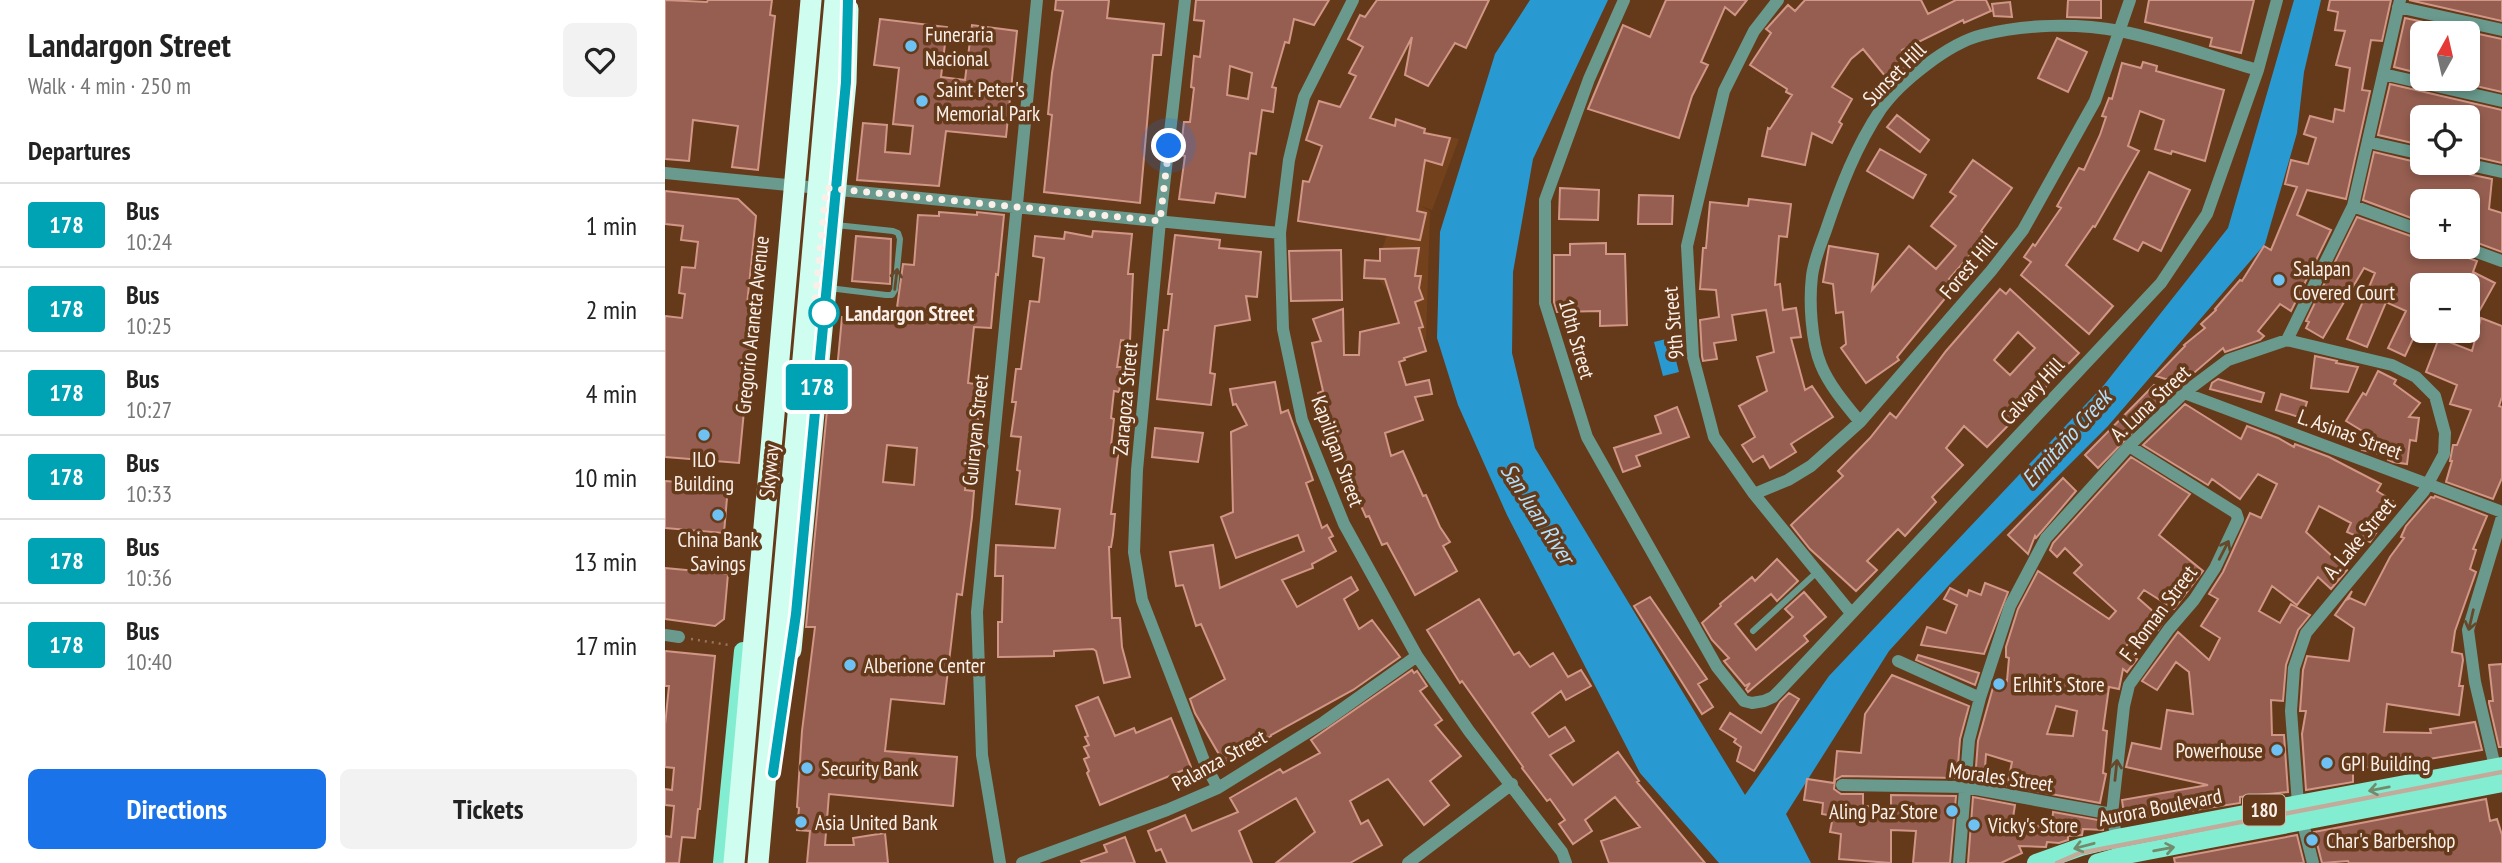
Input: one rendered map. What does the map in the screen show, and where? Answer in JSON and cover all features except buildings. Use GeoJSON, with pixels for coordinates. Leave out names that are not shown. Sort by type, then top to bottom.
{"type":"FeatureCollection","features":[{"type":"Feature","properties":{"kind":"highway","name":"Skyway"},"geometry":{"type":"LineString","coordinates":[[734,863],[811,0]]}},
{"type":"Feature","properties":{"kind":"highway","name":"Skyway"},"geometry":{"type":"LineString","coordinates":[[758,863],[835,0]]}},
{"type":"Feature","properties":{"kind":"highway"},"geometry":{"type":"LineString","coordinates":[[773,773],[796,614],[846,82],[848,0]]}},
{"type":"Feature","properties":{"kind":"highway"},"geometry":{"type":"LineString","coordinates":[[804,420],[817,367],[823,321]]}},
{"type":"Feature","properties":{"kind":"main road","name":"Gregorio Araneta Avenue"},"geometry":{"type":"LineString","coordinates":[[722,863],[805,0]]}},
{"type":"Feature","properties":{"kind":"main road"},"geometry":{"type":"LineString","coordinates":[[766,863],[843,0]]}},
{"type":"Feature","properties":{"kind":"main road","name":"Aurora Boulevard"},"geometry":{"type":"LineString","coordinates":[[2036,863],[2116,838],[2298,804],[2500,778]]}},
{"type":"Feature","properties":{"kind":"main road","name":"Aurora Boulevard"},"geometry":{"type":"LineString","coordinates":[[2097,863],[2301,823],[2500,778]]}},
{"type":"Feature","properties":{"kind":"street","name":"Guirayan Street"},"geometry":{"type":"LineString","coordinates":[[1000,863],[982,755],[977,612],[1019,207],[1037,0]]}},
{"type":"Feature","properties":{"kind":"street","name":"Zaragoza Street"},"geometry":{"type":"LineString","coordinates":[[1185,0],[1160,221],[1137,470],[1134,552],[1137,577],[1151,626],[1206,766],[1218,788]]}},
{"type":"Feature","properties":{"kind":"street","name":"Kapiligan Street"},"geometry":{"type":"LineString","coordinates":[[1353,0],[1304,97],[1289,160],[1280,233],[1283,329],[1302,420],[1344,524],[1417,656],[1469,731],[1562,852],[1566,863]]}},
{"type":"Feature","properties":{"kind":"street","name":"10th Street"},"geometry":{"type":"LineString","coordinates":[[1624,0],[1589,79],[1545,200],[1545,303],[1587,437],[1717,667]]}},
{"type":"Feature","properties":{"kind":"street","name":"9th Street"},"geometry":{"type":"LineString","coordinates":[[1778,0],[1754,30],[1724,91],[1687,246],[1693,357],[1714,437],[1753,494],[1851,613]]}},
{"type":"Feature","properties":{"kind":"street","name":"Forest Hill"},"geometry":{"type":"LineString","coordinates":[[1753,494],[1788,480],[1811,466],[1860,422],[1991,271],[2023,230],[2095,101],[2130,0]]}},
{"type":"Feature","properties":{"kind":"street","name":"Calvary Hill"},"geometry":{"type":"LineString","coordinates":[[1717,667],[1744,701],[1752,703],[1769,700],[2161,282],[2207,214],[2258,70],[2277,0]]}},
{"type":"Feature","properties":{"kind":"street"},"geometry":{"type":"LineString","coordinates":[[2287,340],[2353,206],[2399,4],[2502,30]]}},
{"type":"Feature","properties":{"kind":"street","name":"Sunset Hill"},"geometry":{"type":"LineString","coordinates":[[1860,422],[1821,365],[1812,320],[1812,274],[1835,201],[1852,159],[1882,107],[1920,70],[1942,54],[1980,35],[2065,26],[2119,31],[2258,70]]}},
{"type":"Feature","properties":{"kind":"street"},"geometry":{"type":"LineString","coordinates":[[2383,74],[2502,101]]}},
{"type":"Feature","properties":{"kind":"street"},"geometry":{"type":"LineString","coordinates":[[2368,142],[2410,151]]}},
{"type":"Feature","properties":{"kind":"street"},"geometry":{"type":"LineString","coordinates":[[2480,167],[2502,172]]}},
{"type":"Feature","properties":{"kind":"street"},"geometry":{"type":"LineString","coordinates":[[665,173],[1280,233]]}},
{"type":"Feature","properties":{"kind":"street"},"geometry":{"type":"LineString","coordinates":[[2353,206],[2410,227]]}},
{"type":"Feature","properties":{"kind":"street"},"geometry":{"type":"LineString","coordinates":[[2480,253],[2502,261]]}},
{"type":"Feature","properties":{"kind":"street","name":"A. Luna Street"},"geometry":{"type":"LineString","coordinates":[[1959,863],[1969,740],[1980,698],[2010,606],[2046,538],[2129,446],[2184,393],[2228,360],[2287,340]]}},
{"type":"Feature","properties":{"kind":"street","name":"A. Lake Street"},"geometry":{"type":"LineString","coordinates":[[2287,340],[2392,365],[2416,377],[2435,397],[2445,433],[2444,454],[2428,484],[2349,579],[2301,643],[2294,667],[2291,695],[2298,804],[2313,863]]}},
{"type":"Feature","properties":{"kind":"street","name":"L. Asinas Street"},"geometry":{"type":"LineString","coordinates":[[2184,393],[2428,484],[2502,515]]}},
{"type":"Feature","properties":{"kind":"street","name":"F. Roman Street"},"geometry":{"type":"LineString","coordinates":[[2122,860],[2112,814],[2124,706],[2129,685],[2169,629],[2194,600],[2215,568],[2238,519],[2236,513],[2129,446]]}},
{"type":"Feature","properties":{"kind":"street"},"geometry":{"type":"LineString","coordinates":[[2500,778],[2475,682],[2468,630],[2496,555],[2502,515]]}},
{"type":"Feature","properties":{"kind":"street"},"geometry":{"type":"LineString","coordinates":[[665,635],[679,637]]}},
{"type":"Feature","properties":{"kind":"street","name":"Palanza Street"},"geometry":{"type":"LineString","coordinates":[[1022,863],[1167,810],[1218,788],[1324,722],[1417,656]]}},
{"type":"Feature","properties":{"kind":"street"},"geometry":{"type":"LineString","coordinates":[[1898,661],[1980,698]]}},
{"type":"Feature","properties":{"kind":"street"},"geometry":{"type":"LineString","coordinates":[[1408,863],[1512,784]]}},
{"type":"Feature","properties":{"kind":"street","name":"Morales Street"},"geometry":{"type":"LineString","coordinates":[[1842,785],[1965,787],[2112,814]]}},
{"type":"Feature","properties":{"kind":"lane"},"geometry":{"type":"LineString","coordinates":[[816,286],[892,295],[895,290],[900,239],[898,233],[893,231],[822,224]]}},
{"type":"Feature","properties":{"kind":"lane"},"geometry":{"type":"LineString","coordinates":[[1753,631],[1817,572]]}},
{"type":"Feature","properties":{"kind":"path"},"geometry":{"type":"LineString","coordinates":[[679,637],[743,647]]}},
{"type":"Feature","properties":{"kind":"shaded area"},"geometry":{"type":"Polygon","coordinates":[[[1380,121],[1459,139],[1432,210],[1418,205],[1430,211],[1426,341],[1374,273],[1400,197],[1368,183],[1380,121]]]}},
{"type":"Feature","properties":{"kind":"water"},"geometry":{"type":"Polygon","coordinates":[[[1530,0],[1608,0],[1533,159],[1513,272],[1512,353],[1535,448],[1745,795],[1829,676],[2104,385],[2228,228],[2294,0],[2321,0],[2304,72],[2297,133],[2265,244],[2108,426],[1950,584],[1889,651],[1786,814],[1811,863],[1719,863],[1640,773],[1507,515],[1458,405],[1437,338],[1440,232],[1495,54],[1530,0]]]}},
{"type":"Feature","properties":{"kind":"water"},"geometry":{"type":"Polygon","coordinates":[[[1670,338],[1679,372],[1663,376],[1654,342],[1670,338]]]}},
{"type":"Feature","properties":{"kind":"railway"},"geometry":{"type":"LineString","coordinates":[[2057,863],[2080,853],[2502,772]]}},
{"type":"Feature","properties":{"kind":"bus line","name":"178"},"geometry":{"type":"LineString","coordinates":[[773,773],[796,614],[846,82],[848,0]]}},
{"type":"Feature","properties":{"kind":"place","name":"Funeraria Nacional"},"geometry":{"type":"Point","coordinates":[911,46]}},
{"type":"Feature","properties":{"kind":"place","name":"Saint Peter's Memorial Park"},"geometry":{"type":"Point","coordinates":[922,101]}},
{"type":"Feature","properties":{"kind":"place","name":"Salapan Covered Court"},"geometry":{"type":"Point","coordinates":[2279,280]}},
{"type":"Feature","properties":{"kind":"place","name":"Landargon Street"},"geometry":{"type":"Point","coordinates":[824,313]}},
{"type":"Feature","properties":{"kind":"place","name":"ILO Building"},"geometry":{"type":"Point","coordinates":[704,435]}},
{"type":"Feature","properties":{"kind":"place","name":"China Bank Savings"},"geometry":{"type":"Point","coordinates":[718,515]}},
{"type":"Feature","properties":{"kind":"place","name":"Alberione Center"},"geometry":{"type":"Point","coordinates":[850,665]}},
{"type":"Feature","properties":{"kind":"place","name":"Erlhit's Store"},"geometry":{"type":"Point","coordinates":[1999,684]}},
{"type":"Feature","properties":{"kind":"place","name":"Powerhouse"},"geometry":{"type":"Point","coordinates":[2277,750]}},
{"type":"Feature","properties":{"kind":"place","name":"GPI Building"},"geometry":{"type":"Point","coordinates":[2327,763]}},
{"type":"Feature","properties":{"kind":"place","name":"Security Bank"},"geometry":{"type":"Point","coordinates":[807,768]}},
{"type":"Feature","properties":{"kind":"place","name":"Aling Paz Store"},"geometry":{"type":"Point","coordinates":[1952,811]}},
{"type":"Feature","properties":{"kind":"place","name":"Asia United Bank"},"geometry":{"type":"Point","coordinates":[801,822]}},
{"type":"Feature","properties":{"kind":"place","name":"Vicky's Store"},"geometry":{"type":"Point","coordinates":[1974,825]}},
{"type":"Feature","properties":{"kind":"place","name":"Char's Barbershop"},"geometry":{"type":"Point","coordinates":[2312,840]}},
{"type":"Feature","properties":{"kind":"route"},"geometry":{"type":"LineString","coordinates":[[824,313],[814,313],[826,188],[1160,221],[1169,146]]}},
{"type":"Feature","properties":{"kind":"water label","name":"Ermitaño Creek"},"geometry":{"type":"Point","coordinates":[2066,438]}},
{"type":"Feature","properties":{"kind":"water label","name":"San Juan River"},"geometry":{"type":"Point","coordinates":[1538,513]}}]}
